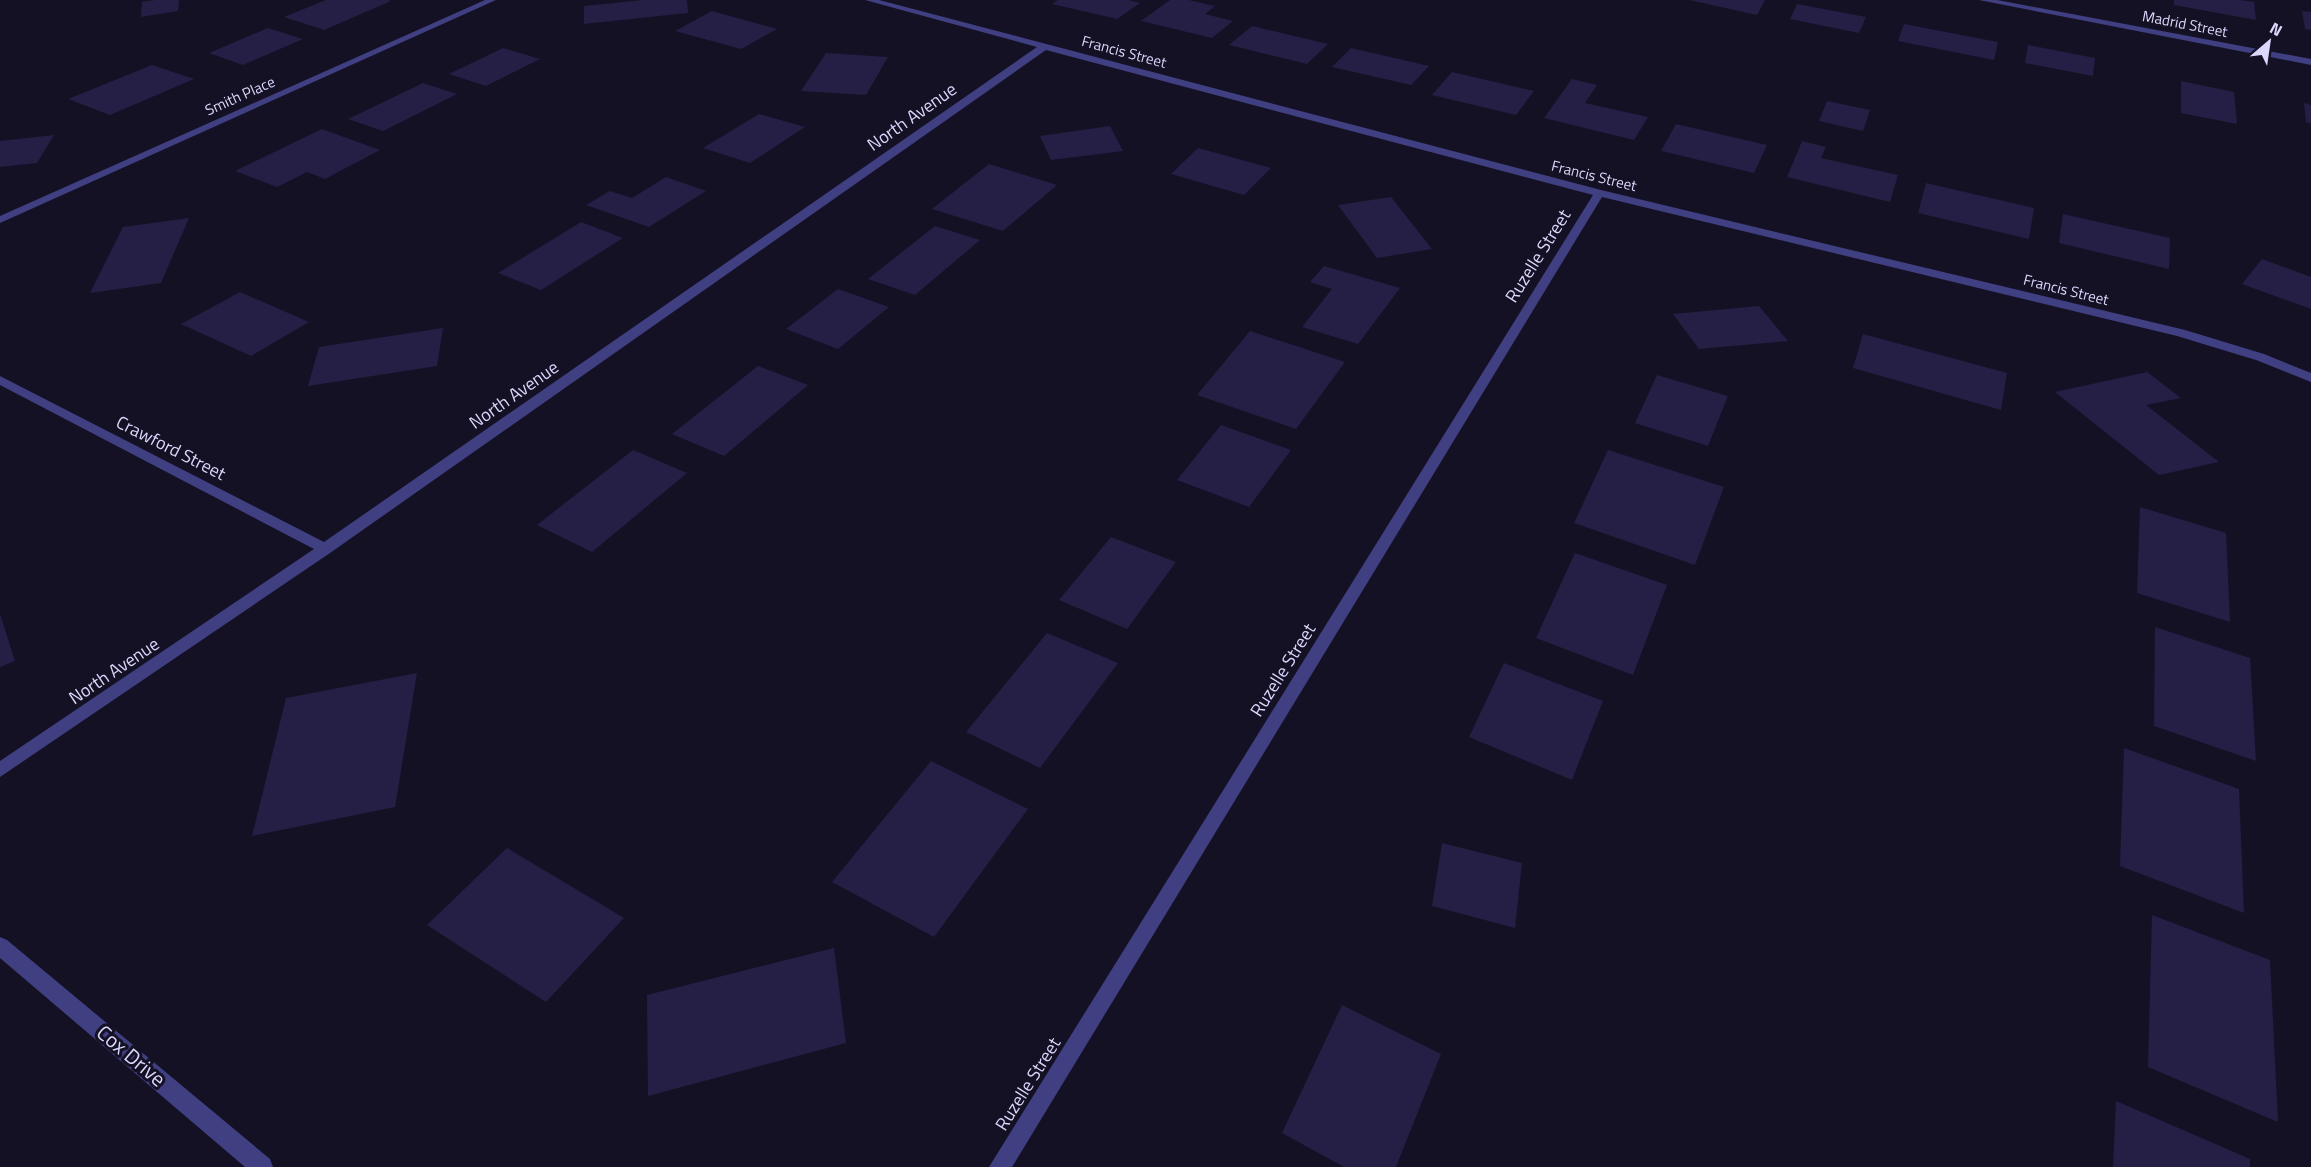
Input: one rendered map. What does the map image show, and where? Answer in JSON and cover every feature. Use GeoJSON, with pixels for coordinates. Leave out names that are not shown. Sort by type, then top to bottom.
{"type":"FeatureCollection","features":[{"type":"Feature","properties":{"kind":"street","name":"Smith Place"},"geometry":{"type":"LineString","coordinates":[[0,220],[492,0]]}},
{"type":"Feature","properties":{"kind":"street","name":"Francis Street"},"geometry":{"type":"LineString","coordinates":[[869,0],[1599,193],[2181,333],[2260,357],[2311,378]]}},
{"type":"Feature","properties":{"kind":"street","name":"Madrid Street"},"geometry":{"type":"LineString","coordinates":[[1983,0],[2311,62]]}},
{"type":"Feature","properties":{"kind":"street","name":"North Avenue"},"geometry":{"type":"LineString","coordinates":[[0,770],[325,549],[1045,46]]}},
{"type":"Feature","properties":{"kind":"street","name":"Ruzelle Street"},"geometry":{"type":"LineString","coordinates":[[1000,1167],[1599,193]]}},
{"type":"Feature","properties":{"kind":"street","name":"Crawford Street"},"geometry":{"type":"LineString","coordinates":[[0,380],[325,549]]}},
{"type":"Feature","properties":{"kind":"street","name":"Cox Drive"},"geometry":{"type":"LineString","coordinates":[[0,946],[262,1167]]}},
{"type":"Feature","properties":{"kind":"building"},"geometry":{"type":"Polygon","coordinates":[[[179,0],[178,11],[141,17],[142,2],[179,0]]]}},
{"type":"Feature","properties":{"kind":"building"},"geometry":{"type":"Polygon","coordinates":[[[326,0],[391,1],[324,30],[284,17],[326,0]]]}},
{"type":"Feature","properties":{"kind":"building"},"geometry":{"type":"Polygon","coordinates":[[[643,0],[687,0],[688,13],[584,24],[584,6],[643,0]]]}},
{"type":"Feature","properties":{"kind":"building"},"geometry":{"type":"Polygon","coordinates":[[[1058,0],[1128,0],[1140,3],[1117,19],[1052,4],[1058,0]]]}},
{"type":"Feature","properties":{"kind":"building"},"geometry":{"type":"Polygon","coordinates":[[[1170,0],[1189,0],[1215,6],[1205,14],[1233,21],[1212,38],[1141,21],[1170,0]]]}},
{"type":"Feature","properties":{"kind":"building"},"geometry":{"type":"Polygon","coordinates":[[[1689,0],[1765,0],[1757,15],[1689,0]]]}},
{"type":"Feature","properties":{"kind":"building"},"geometry":{"type":"Polygon","coordinates":[[[2174,0],[2254,2],[2256,20],[2174,5],[2174,0]]]}},
{"type":"Feature","properties":{"kind":"building"},"geometry":{"type":"Polygon","coordinates":[[[1797,4],[1866,17],[1859,33],[1790,19],[1797,4]]]}},
{"type":"Feature","properties":{"kind":"building"},"geometry":{"type":"Polygon","coordinates":[[[712,11],[777,29],[741,49],[675,31],[712,11]]]}},
{"type":"Feature","properties":{"kind":"building"},"geometry":{"type":"Polygon","coordinates":[[[2302,11],[2311,12],[2311,30],[2305,29],[2302,11]]]}},
{"type":"Feature","properties":{"kind":"building"},"geometry":{"type":"Polygon","coordinates":[[[1904,24],[1998,42],[1994,60],[1898,41],[1904,24]]]}},
{"type":"Feature","properties":{"kind":"building"},"geometry":{"type":"Polygon","coordinates":[[[1252,26],[1328,44],[1307,64],[1229,45],[1252,26]]]}},
{"type":"Feature","properties":{"kind":"building"},"geometry":{"type":"Polygon","coordinates":[[[268,28],[303,39],[243,65],[209,53],[268,28]]]}},
{"type":"Feature","properties":{"kind":"building"},"geometry":{"type":"Polygon","coordinates":[[[2028,45],[2095,58],[2093,76],[2025,63],[2028,45]]]}},
{"type":"Feature","properties":{"kind":"building"},"geometry":{"type":"Polygon","coordinates":[[[503,48],[540,59],[486,86],[449,74],[503,48]]]}},
{"type":"Feature","properties":{"kind":"building"},"geometry":{"type":"Polygon","coordinates":[[[1351,48],[1429,66],[1411,85],[1332,67],[1351,48]]]}},
{"type":"Feature","properties":{"kind":"building"},"geometry":{"type":"Polygon","coordinates":[[[826,53],[888,57],[866,95],[801,91],[826,53]]]}},
{"type":"Feature","properties":{"kind":"building"},"geometry":{"type":"Polygon","coordinates":[[[152,65],[194,79],[110,115],[68,99],[152,65]]]}},
{"type":"Feature","properties":{"kind":"building"},"geometry":{"type":"Polygon","coordinates":[[[1452,72],[1534,91],[1516,115],[1432,95],[1452,72]]]}},
{"type":"Feature","properties":{"kind":"building"},"geometry":{"type":"Polygon","coordinates":[[[1572,79],[1597,85],[1585,103],[1648,117],[1634,140],[1544,118],[1572,79]]]}},
{"type":"Feature","properties":{"kind":"building"},"geometry":{"type":"Polygon","coordinates":[[[2181,81],[2234,92],[2237,124],[2181,113],[2181,81]]]}},
{"type":"Feature","properties":{"kind":"building"},"geometry":{"type":"Polygon","coordinates":[[[423,83],[457,94],[383,131],[348,119],[423,83]]]}},
{"type":"Feature","properties":{"kind":"building"},"geometry":{"type":"Polygon","coordinates":[[[1827,101],[1870,110],[1863,131],[1819,121],[1827,101]]]}},
{"type":"Feature","properties":{"kind":"building"},"geometry":{"type":"Polygon","coordinates":[[[2304,103],[2311,105],[2311,123],[2306,122],[2304,103]]]}},
{"type":"Feature","properties":{"kind":"building"},"geometry":{"type":"Polygon","coordinates":[[[759,114],[805,127],[750,163],[703,148],[759,114]]]}},
{"type":"Feature","properties":{"kind":"building"},"geometry":{"type":"Polygon","coordinates":[[[1676,124],[1767,145],[1754,173],[1661,151],[1676,124]]]}},
{"type":"Feature","properties":{"kind":"building"},"geometry":{"type":"Polygon","coordinates":[[[1110,126],[1123,151],[1051,160],[1040,136],[1110,126]]]}},
{"type":"Feature","properties":{"kind":"building"},"geometry":{"type":"Polygon","coordinates":[[[322,129],[380,150],[325,179],[307,172],[277,187],[235,171],[322,129]]]}},
{"type":"Feature","properties":{"kind":"building"},"geometry":{"type":"Polygon","coordinates":[[[54,135],[37,163],[0,167],[0,141],[54,135]]]}},
{"type":"Feature","properties":{"kind":"building"},"geometry":{"type":"Polygon","coordinates":[[[1802,141],[1826,147],[1821,158],[1898,175],[1890,202],[1787,177],[1802,141]]]}},
{"type":"Feature","properties":{"kind":"building"},"geometry":{"type":"Polygon","coordinates":[[[1198,148],[1271,168],[1244,195],[1171,174],[1198,148]]]}},
{"type":"Feature","properties":{"kind":"building"},"geometry":{"type":"Polygon","coordinates":[[[989,164],[1057,185],[1003,231],[932,209],[989,164]]]}},
{"type":"Feature","properties":{"kind":"building"},"geometry":{"type":"Polygon","coordinates":[[[666,177],[706,191],[649,227],[586,205],[610,191],[632,198],[666,177]]]}},
{"type":"Feature","properties":{"kind":"building"},"geometry":{"type":"Polygon","coordinates":[[[1926,183],[2034,208],[2029,239],[1918,213],[1926,183]]]}},
{"type":"Feature","properties":{"kind":"building"},"geometry":{"type":"Polygon","coordinates":[[[1391,197],[1432,249],[1377,258],[1338,205],[1391,197]]]}},
{"type":"Feature","properties":{"kind":"building"},"geometry":{"type":"Polygon","coordinates":[[[2063,214],[2170,238],[2169,269],[2059,243],[2063,214]]]}},
{"type":"Feature","properties":{"kind":"building"},"geometry":{"type":"Polygon","coordinates":[[[189,218],[161,283],[90,293],[123,227],[189,218]]]}},
{"type":"Feature","properties":{"kind":"building"},"geometry":{"type":"Polygon","coordinates":[[[581,222],[623,238],[541,290],[498,273],[581,222]]]}},
{"type":"Feature","properties":{"kind":"building"},"geometry":{"type":"Polygon","coordinates":[[[935,226],[980,240],[915,295],[868,279],[935,226]]]}},
{"type":"Feature","properties":{"kind":"building"},"geometry":{"type":"Polygon","coordinates":[[[2262,259],[2311,277],[2311,309],[2242,284],[2262,259]]]}},
{"type":"Feature","properties":{"kind":"building"},"geometry":{"type":"Polygon","coordinates":[[[1324,266],[1400,288],[1358,344],[1302,327],[1332,289],[1310,282],[1324,266]]]}},
{"type":"Feature","properties":{"kind":"building"},"geometry":{"type":"Polygon","coordinates":[[[838,289],[889,307],[838,349],[786,329],[838,289]]]}},
{"type":"Feature","properties":{"kind":"building"},"geometry":{"type":"Polygon","coordinates":[[[240,292],[309,322],[251,356],[181,324],[240,292]]]}},
{"type":"Feature","properties":{"kind":"building"},"geometry":{"type":"Polygon","coordinates":[[[1759,306],[1788,341],[1699,349],[1673,314],[1759,306]]]}},
{"type":"Feature","properties":{"kind":"building"},"geometry":{"type":"Polygon","coordinates":[[[443,328],[437,366],[308,386],[319,347],[443,328]]]}},
{"type":"Feature","properties":{"kind":"building"},"geometry":{"type":"Polygon","coordinates":[[[1250,331],[1345,362],[1296,429],[1197,395],[1250,331]]]}},
{"type":"Feature","properties":{"kind":"building"},"geometry":{"type":"Polygon","coordinates":[[[1863,334],[2007,373],[2001,410],[1853,368],[1863,334]]]}},
{"type":"Feature","properties":{"kind":"building"},"geometry":{"type":"Polygon","coordinates":[[[758,366],[808,385],[724,456],[672,434],[758,366]]]}},
{"type":"Feature","properties":{"kind":"building"},"geometry":{"type":"Polygon","coordinates":[[[2147,372],[2181,398],[2146,405],[2219,462],[2159,475],[2055,392],[2147,372]]]}},
{"type":"Feature","properties":{"kind":"building"},"geometry":{"type":"Polygon","coordinates":[[[1657,375],[1728,396],[1708,446],[1635,423],[1657,375]]]}},
{"type":"Feature","properties":{"kind":"building"},"geometry":{"type":"Polygon","coordinates":[[[1221,425],[1291,450],[1249,507],[1177,480],[1221,425]]]}},
{"type":"Feature","properties":{"kind":"building"},"geometry":{"type":"Polygon","coordinates":[[[633,450],[687,473],[592,552],[537,525],[633,450]]]}},
{"type":"Feature","properties":{"kind":"building"},"geometry":{"type":"Polygon","coordinates":[[[1608,450],[1724,487],[1695,565],[1574,523],[1608,450]]]}},
{"type":"Feature","properties":{"kind":"building"},"geometry":{"type":"Polygon","coordinates":[[[2140,507],[2226,533],[2230,622],[2137,593],[2140,507]]]}},
{"type":"Feature","properties":{"kind":"building"},"geometry":{"type":"Polygon","coordinates":[[[1111,537],[1176,562],[1127,629],[1059,600],[1111,537]]]}},
{"type":"Feature","properties":{"kind":"building"},"geometry":{"type":"Polygon","coordinates":[[[1575,553],[1667,585],[1633,675],[1536,638],[1575,553]]]}},
{"type":"Feature","properties":{"kind":"building"},"geometry":{"type":"Polygon","coordinates":[[[0,614],[15,661],[0,667],[0,614]]]}},
{"type":"Feature","properties":{"kind":"building"},"geometry":{"type":"Polygon","coordinates":[[[2155,627],[2250,658],[2256,761],[2154,726],[2155,627]]]}},
{"type":"Feature","properties":{"kind":"building"},"geometry":{"type":"Polygon","coordinates":[[[1047,633],[1118,663],[1040,768],[966,732],[1047,633]]]}},
{"type":"Feature","properties":{"kind":"building"},"geometry":{"type":"Polygon","coordinates":[[[1504,663],[1603,701],[1572,780],[1469,737],[1504,663]]]}},
{"type":"Feature","properties":{"kind":"building"},"geometry":{"type":"Polygon","coordinates":[[[417,673],[395,807],[252,836],[286,698],[417,673]]]}},
{"type":"Feature","properties":{"kind":"building"},"geometry":{"type":"Polygon","coordinates":[[[2124,748],[2239,789],[2244,913],[2120,866],[2124,748]]]}},
{"type":"Feature","properties":{"kind":"building"},"geometry":{"type":"Polygon","coordinates":[[[931,761],[1028,809],[934,937],[832,882],[931,761]]]}},
{"type":"Feature","properties":{"kind":"building"},"geometry":{"type":"Polygon","coordinates":[[[1442,843],[1522,863],[1515,928],[1432,906],[1442,843]]]}},
{"type":"Feature","properties":{"kind":"building"},"geometry":{"type":"Polygon","coordinates":[[[507,848],[624,918],[546,1002],[427,925],[507,848]]]}},
{"type":"Feature","properties":{"kind":"building"},"geometry":{"type":"Polygon","coordinates":[[[2152,915],[2270,960],[2278,1122],[2148,1067],[2152,915]]]}},
{"type":"Feature","properties":{"kind":"building"},"geometry":{"type":"Polygon","coordinates":[[[834,948],[846,1043],[648,1096],[647,995],[834,948]]]}},
{"type":"Feature","properties":{"kind":"building"},"geometry":{"type":"Polygon","coordinates":[[[1342,1005],[1441,1054],[1396,1167],[1344,1167],[1282,1133],[1342,1005]]]}},
{"type":"Feature","properties":{"kind":"building"},"geometry":{"type":"Polygon","coordinates":[[[2116,1101],[2250,1159],[2250,1167],[2113,1167],[2116,1101]]]}}]}
